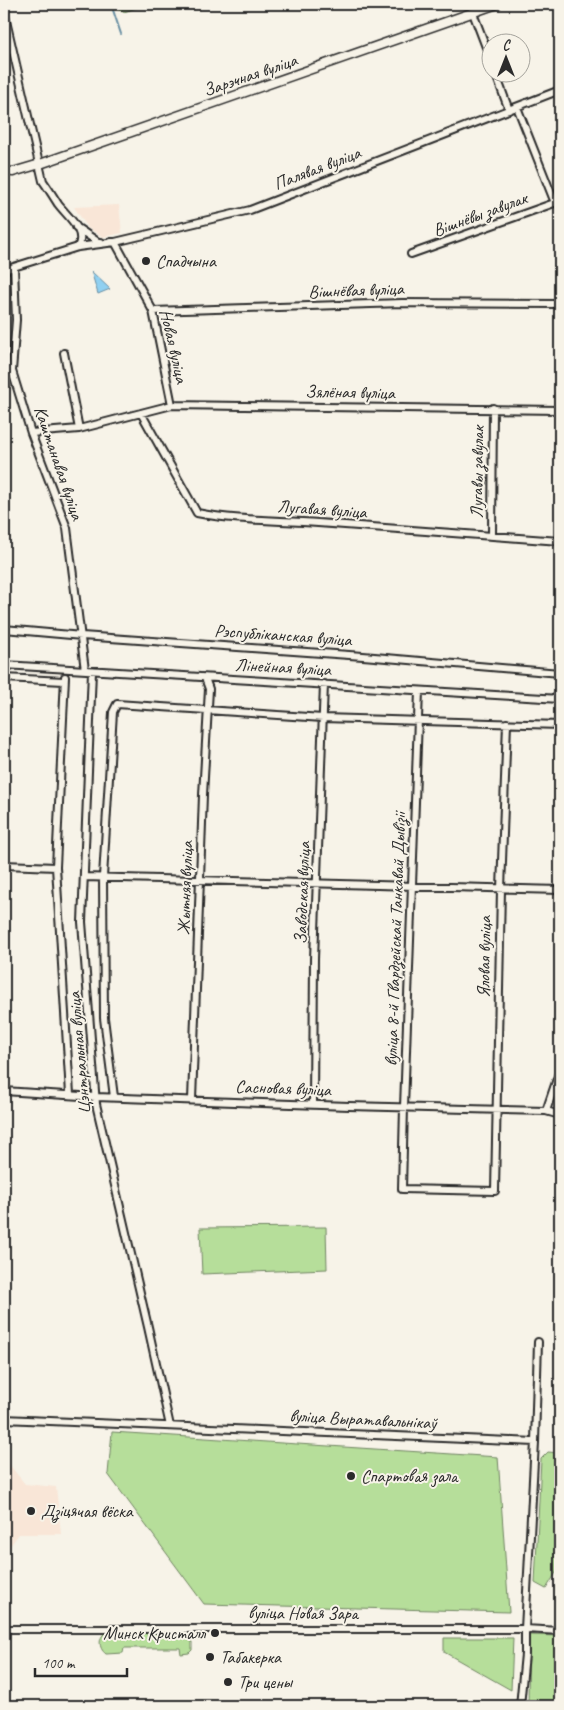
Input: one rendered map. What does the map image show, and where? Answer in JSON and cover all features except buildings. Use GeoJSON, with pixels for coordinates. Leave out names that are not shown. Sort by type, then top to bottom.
{"type":"FeatureCollection","features":[{"type":"Feature","properties":{"kind":"main road","name":"Зарэчная вуліца"},"geometry":{"type":"LineString","coordinates":[[4,171],[13,172],[40,164],[497,4]]}},
{"type":"Feature","properties":{"kind":"street"},"geometry":{"type":"LineString","coordinates":[[4,12],[43,180],[58,204],[76,226],[98,242],[115,242]]}},
{"type":"Feature","properties":{"kind":"street"},"geometry":{"type":"LineString","coordinates":[[473,13],[482,37]]}},
{"type":"Feature","properties":{"kind":"street"},"geometry":{"type":"LineString","coordinates":[[499,82],[509,110]]}},
{"type":"Feature","properties":{"kind":"street","name":"Палявая вуліца"},"geometry":{"type":"LineString","coordinates":[[4,270],[78,247],[115,242],[250,210],[560,90]]}},
{"type":"Feature","properties":{"kind":"street"},"geometry":{"type":"LineString","coordinates":[[517,107],[558,202]]}},
{"type":"Feature","properties":{"kind":"street","name":"Вішнёвы завулак"},"geometry":{"type":"LineString","coordinates":[[411,254],[558,202]]}},
{"type":"Feature","properties":{"kind":"street"},"geometry":{"type":"LineString","coordinates":[[76,226],[81,239],[78,247]]}},
{"type":"Feature","properties":{"kind":"street","name":"Новая вуліца"},"geometry":{"type":"LineString","coordinates":[[115,242],[153,311],[172,405]]}},
{"type":"Feature","properties":{"kind":"street","name":"Каштанавая вуліца"},"geometry":{"type":"LineString","coordinates":[[14,267],[16,320],[12,371],[31,432],[67,528],[82,636],[89,670]]}},
{"type":"Feature","properties":{"kind":"street","name":"Вішнёвая вуліца"},"geometry":{"type":"LineString","coordinates":[[153,311],[402,303],[560,304]]}},
{"type":"Feature","properties":{"kind":"street"},"geometry":{"type":"LineString","coordinates":[[64,353],[79,429]]}},
{"type":"Feature","properties":{"kind":"street"},"geometry":{"type":"LineString","coordinates":[[4,374],[12,371]]}},
{"type":"Feature","properties":{"kind":"street","name":"Зялёная вуліца"},"geometry":{"type":"LineString","coordinates":[[31,432],[79,429],[172,405],[560,410]]}},
{"type":"Feature","properties":{"kind":"street","name":"Лугавы завулак"},"geometry":{"type":"LineString","coordinates":[[492,536],[493,408]]}},
{"type":"Feature","properties":{"kind":"street","name":"Лугавая вуліца"},"geometry":{"type":"LineString","coordinates":[[141,412],[197,513],[246,520],[321,523],[560,541]]}},
{"type":"Feature","properties":{"kind":"street","name":"Рэспубліканская вуліца"},"geometry":{"type":"LineString","coordinates":[[4,629],[560,673]]}},
{"type":"Feature","properties":{"kind":"street","name":"Лінейная вуліца"},"geometry":{"type":"LineString","coordinates":[[4,665],[560,698]]}},
{"type":"Feature","properties":{"kind":"street","name":"Цэнтральная вуліца"},"geometry":{"type":"LineString","coordinates":[[89,670],[82,922],[96,1104],[170,1426]]}},
{"type":"Feature","properties":{"kind":"street","name":"Цэнтральная вуліца"},"geometry":{"type":"LineString","coordinates":[[4,678],[65,679],[56,867],[70,1094]]}},
{"type":"Feature","properties":{"kind":"street","name":"Жытняя вуліца"},"geometry":{"type":"LineString","coordinates":[[192,1100],[209,689],[205,678]]}},
{"type":"Feature","properties":{"kind":"street","name":"Заводская вуліца"},"geometry":{"type":"LineString","coordinates":[[313,1104],[314,959],[324,684]]}},
{"type":"Feature","properties":{"kind":"street","name":"вуліца 8-й Гвардзейскай Танкавай Дывізіі"},"geometry":{"type":"LineString","coordinates":[[419,691],[402,1190],[495,1191]]}},
{"type":"Feature","properties":{"kind":"street"},"geometry":{"type":"LineString","coordinates":[[114,1097],[104,1018],[103,878],[113,712],[117,704],[323,718],[560,725]]}},
{"type":"Feature","properties":{"kind":"street","name":"Яловая вуліца"},"geometry":{"type":"LineString","coordinates":[[495,1191],[501,889],[507,723]]}},
{"type":"Feature","properties":{"kind":"street"},"geometry":{"type":"LineString","coordinates":[[4,865],[56,867]]}},
{"type":"Feature","properties":{"kind":"street"},"geometry":{"type":"LineString","coordinates":[[84,877],[560,890]]}},
{"type":"Feature","properties":{"kind":"street"},"geometry":{"type":"LineString","coordinates":[[546,1111],[560,1070]]}},
{"type":"Feature","properties":{"kind":"street","name":"Сасновая вуліца"},"geometry":{"type":"LineString","coordinates":[[4,1091],[96,1097],[546,1111],[560,1115]]}},
{"type":"Feature","properties":{"kind":"street"},"geometry":{"type":"LineString","coordinates":[[520,1706],[525,1654],[538,1342]]}},
{"type":"Feature","properties":{"kind":"street","name":"вуліца Выратавальнікаў"},"geometry":{"type":"LineString","coordinates":[[4,1418],[535,1442]]}},
{"type":"Feature","properties":{"kind":"street","name":"вуліца Новая Зара"},"geometry":{"type":"LineString","coordinates":[[4,1629],[560,1630]]}},
{"type":"Feature","properties":{"kind":"shaded area"},"geometry":{"type":"Polygon","coordinates":[[[119,205],[122,233],[103,237],[88,228],[74,207],[119,205]]]}},
{"type":"Feature","properties":{"kind":"shaded area","name":"Дзіцячая вёска"},"geometry":{"type":"Polygon","coordinates":[[[4,1458],[25,1484],[56,1487],[61,1534],[19,1534],[4,1554],[4,1458]]]}},
{"type":"Feature","properties":{"kind":"green space"},"geometry":{"type":"Polygon","coordinates":[[[105,4],[149,4],[124,12],[105,4]]]}},
{"type":"Feature","properties":{"kind":"green space"},"geometry":{"type":"Polygon","coordinates":[[[326,1227],[327,1269],[202,1274],[200,1228],[326,1227]]]}},
{"type":"Feature","properties":{"kind":"green space"},"geometry":{"type":"Polygon","coordinates":[[[560,1252],[560,1293],[555,1293],[560,1252]]]}},
{"type":"Feature","properties":{"kind":"green space"},"geometry":{"type":"Polygon","coordinates":[[[112,1432],[498,1457],[509,1612],[204,1604],[108,1474],[112,1432]]]}},
{"type":"Feature","properties":{"kind":"green space"},"geometry":{"type":"Polygon","coordinates":[[[548,1452],[560,1453],[560,1566],[546,1589],[535,1583],[541,1459],[548,1452]]]}},
{"type":"Feature","properties":{"kind":"green space"},"geometry":{"type":"Polygon","coordinates":[[[107,1632],[181,1633],[192,1642],[192,1650],[189,1653],[181,1654],[180,1648],[124,1648],[123,1653],[106,1654],[100,1642],[102,1636],[107,1632]]]}},
{"type":"Feature","properties":{"kind":"green space"},"geometry":{"type":"Polygon","coordinates":[[[529,1635],[560,1636],[560,1706],[528,1704],[529,1635]]]}},
{"type":"Feature","properties":{"kind":"green space"},"geometry":{"type":"Polygon","coordinates":[[[444,1638],[513,1638],[511,1690],[444,1652],[444,1638]]]}},
{"type":"Feature","properties":{"kind":"water"},"geometry":{"type":"Polygon","coordinates":[[[91,271],[110,289],[98,294],[91,271]]]}},
{"type":"Feature","properties":{"kind":"waterway"},"geometry":{"type":"LineString","coordinates":[[111,4],[121,34]]}},
{"type":"Feature","properties":{"kind":"place","name":"Спадчына"},"geometry":{"type":"Point","coordinates":[146,261]}},
{"type":"Feature","properties":{"kind":"place","name":"Спартовая зала"},"geometry":{"type":"Point","coordinates":[351,1476]}},
{"type":"Feature","properties":{"kind":"place","name":"Дзіцячая вёска"},"geometry":{"type":"Point","coordinates":[31,1511]}},
{"type":"Feature","properties":{"kind":"place","name":"Минск Кристалл"},"geometry":{"type":"Point","coordinates":[215,1633]}},
{"type":"Feature","properties":{"kind":"place","name":"Табакерка"},"geometry":{"type":"Point","coordinates":[210,1657]}},
{"type":"Feature","properties":{"kind":"place","name":"Три цены"},"geometry":{"type":"Point","coordinates":[228,1682]}}]}
